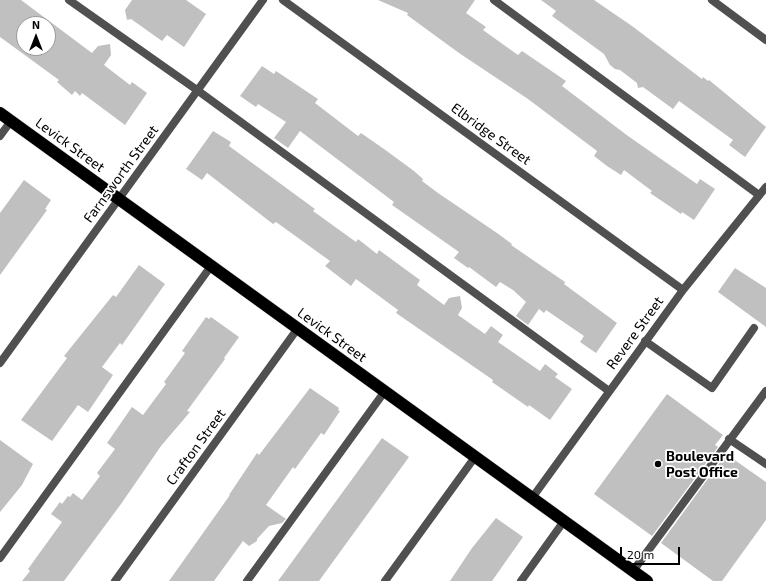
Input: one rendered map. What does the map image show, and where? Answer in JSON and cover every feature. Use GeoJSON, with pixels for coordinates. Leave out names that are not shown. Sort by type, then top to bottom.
{"type":"FeatureCollection","features":[{"type":"Feature","properties":{"kind":"highway","name":"Levick Street"},"geometry":{"type":"LineString","coordinates":[[0,113],[647,581]]}},
{"type":"Feature","properties":{"kind":"street"},"geometry":{"type":"LineString","coordinates":[[69,0],[197,90],[609,391]]}},
{"type":"Feature","properties":{"kind":"street","name":"Farnsworth Street"},"geometry":{"type":"LineString","coordinates":[[0,363],[263,0]]}},
{"type":"Feature","properties":{"kind":"street","name":"Elbridge Street"},"geometry":{"type":"LineString","coordinates":[[283,0],[682,290]]}},
{"type":"Feature","properties":{"kind":"street"},"geometry":{"type":"LineString","coordinates":[[494,0],[760,195]]}},
{"type":"Feature","properties":{"kind":"street"},"geometry":{"type":"LineString","coordinates":[[712,0],[766,40]]}},
{"type":"Feature","properties":{"kind":"street"},"geometry":{"type":"LineString","coordinates":[[0,136],[11,121]]}},
{"type":"Feature","properties":{"kind":"street","name":"Revere Street"},"geometry":{"type":"LineString","coordinates":[[532,498],[682,290],[766,187]]}},
{"type":"Feature","properties":{"kind":"street"},"geometry":{"type":"LineString","coordinates":[[0,558],[211,266]]}},
{"type":"Feature","properties":{"kind":"street","name":"Crafton Street"},"geometry":{"type":"LineString","coordinates":[[116,581],[298,328]]}},
{"type":"Feature","properties":{"kind":"street"},"geometry":{"type":"LineString","coordinates":[[645,341],[712,388],[754,328]]}},
{"type":"Feature","properties":{"kind":"street"},"geometry":{"type":"LineString","coordinates":[[247,581],[385,391]]}},
{"type":"Feature","properties":{"kind":"street"},"geometry":{"type":"LineString","coordinates":[[633,571],[766,391]]}},
{"type":"Feature","properties":{"kind":"street"},"geometry":{"type":"LineString","coordinates":[[729,440],[765,461]]}},
{"type":"Feature","properties":{"kind":"street"},"geometry":{"type":"LineString","coordinates":[[385,581],[475,457]]}},
{"type":"Feature","properties":{"kind":"street"},"geometry":{"type":"LineString","coordinates":[[521,581],[564,521]]}},
{"type":"Feature","properties":{"kind":"building"},"geometry":{"type":"Polygon","coordinates":[[[0,0],[21,0],[42,16],[16,16],[16,49],[0,37],[0,0]]]}},
{"type":"Feature","properties":{"kind":"building"},"geometry":{"type":"Polygon","coordinates":[[[132,0],[186,0],[206,14],[184,47],[167,35],[162,41],[131,19],[127,20],[125,10],[132,0]]]}},
{"type":"Feature","properties":{"kind":"building"},"geometry":{"type":"Polygon","coordinates":[[[378,0],[475,0],[466,13],[486,27],[483,30],[518,55],[522,51],[566,81],[562,86],[628,136],[697,184],[700,179],[715,189],[694,220],[682,212],[681,214],[650,193],[652,191],[624,170],[621,175],[607,166],[594,156],[597,151],[528,99],[459,53],[407,15],[408,13],[378,0]]]}},
{"type":"Feature","properties":{"kind":"building"},"geometry":{"type":"Polygon","coordinates":[[[541,0],[594,0],[632,26],[702,79],[703,77],[708,81],[709,80],[766,127],[745,157],[729,145],[733,140],[679,101],[673,109],[643,87],[638,88],[637,83],[620,70],[615,69],[610,65],[604,54],[552,16],[556,11],[541,0]]]}},
{"type":"Feature","properties":{"kind":"building"},"geometry":{"type":"Polygon","coordinates":[[[56,26],[92,53],[98,46],[110,44],[111,55],[104,65],[130,85],[132,82],[147,93],[125,125],[82,93],[80,96],[75,91],[72,95],[57,82],[59,80],[26,56],[56,56],[56,26]]]}},
{"type":"Feature","properties":{"kind":"building"},"geometry":{"type":"Polygon","coordinates":[[[262,66],[274,74],[276,71],[318,99],[315,103],[358,136],[361,133],[384,149],[414,171],[423,179],[422,181],[438,193],[565,282],[564,284],[617,323],[596,353],[580,342],[584,336],[546,310],[544,313],[539,309],[528,325],[516,316],[526,302],[513,290],[500,282],[496,287],[454,258],[459,252],[392,205],[394,202],[300,131],[288,148],[274,138],[286,122],[258,104],[256,107],[240,96],[262,66]]]}},
{"type":"Feature","properties":{"kind":"building"},"geometry":{"type":"Polygon","coordinates":[[[213,131],[231,142],[229,146],[315,209],[313,211],[356,242],[358,239],[377,254],[379,250],[420,280],[417,285],[444,305],[449,298],[460,296],[462,308],[458,315],[485,334],[491,326],[503,335],[498,342],[540,371],[545,364],[558,374],[555,377],[572,389],[550,420],[492,382],[493,380],[396,313],[398,310],[356,279],[351,286],[325,266],[330,261],[276,222],[273,224],[207,173],[202,180],[186,169],[213,131]]]}},
{"type":"Feature","properties":{"kind":"building"},"geometry":{"type":"Polygon","coordinates":[[[24,180],[51,200],[45,209],[47,210],[0,275],[0,213],[24,180]]]}},
{"type":"Feature","properties":{"kind":"building"},"geometry":{"type":"Polygon","coordinates":[[[139,265],[165,284],[122,345],[120,343],[102,367],[113,375],[88,412],[78,405],[52,441],[21,420],[67,358],[64,356],[113,295],[116,297],[139,265]]]}},
{"type":"Feature","properties":{"kind":"building"},"geometry":{"type":"Polygon","coordinates":[[[735,268],[766,288],[766,327],[718,292],[735,268]]]}},
{"type":"Feature","properties":{"kind":"building"},"geometry":{"type":"Polygon","coordinates":[[[206,317],[209,319],[211,317],[239,337],[187,411],[190,412],[161,446],[121,504],[64,581],[22,581],[30,571],[28,569],[62,522],[51,514],[60,502],[62,504],[68,496],[70,497],[73,493],[82,500],[100,476],[97,473],[115,449],[107,443],[132,407],[143,415],[166,384],[164,382],[185,353],[182,351],[206,317]]]}},
{"type":"Feature","properties":{"kind":"building"},"geometry":{"type":"Polygon","coordinates":[[[310,388],[339,408],[338,410],[340,411],[324,435],[321,433],[295,469],[293,467],[266,505],[286,519],[282,523],[269,526],[257,539],[257,541],[249,546],[243,541],[214,581],[169,581],[230,495],[257,453],[259,455],[310,388]]]}},
{"type":"Feature","properties":{"kind":"building","name":"Boulevard Post Office"},"geometry":{"type":"Polygon","coordinates":[[[667,394],[723,435],[715,445],[718,447],[652,536],[594,494],[667,394]]]}},
{"type":"Feature","properties":{"kind":"building"},"geometry":{"type":"Polygon","coordinates":[[[382,438],[409,457],[319,581],[278,581],[382,438]]]}},
{"type":"Feature","properties":{"kind":"building"},"geometry":{"type":"Polygon","coordinates":[[[0,440],[33,464],[22,485],[0,512],[0,440]]]}},
{"type":"Feature","properties":{"kind":"building"},"geometry":{"type":"Polygon","coordinates":[[[726,454],[766,482],[766,520],[722,581],[713,581],[661,543],[726,454]]]}},
{"type":"Feature","properties":{"kind":"building"},"geometry":{"type":"Polygon","coordinates":[[[496,518],[523,537],[492,581],[450,581],[472,548],[496,518]]]}},
{"type":"Feature","properties":{"kind":"place","name":"Boulevard Post Office"},"geometry":{"type":"Point","coordinates":[658,464]}}]}
